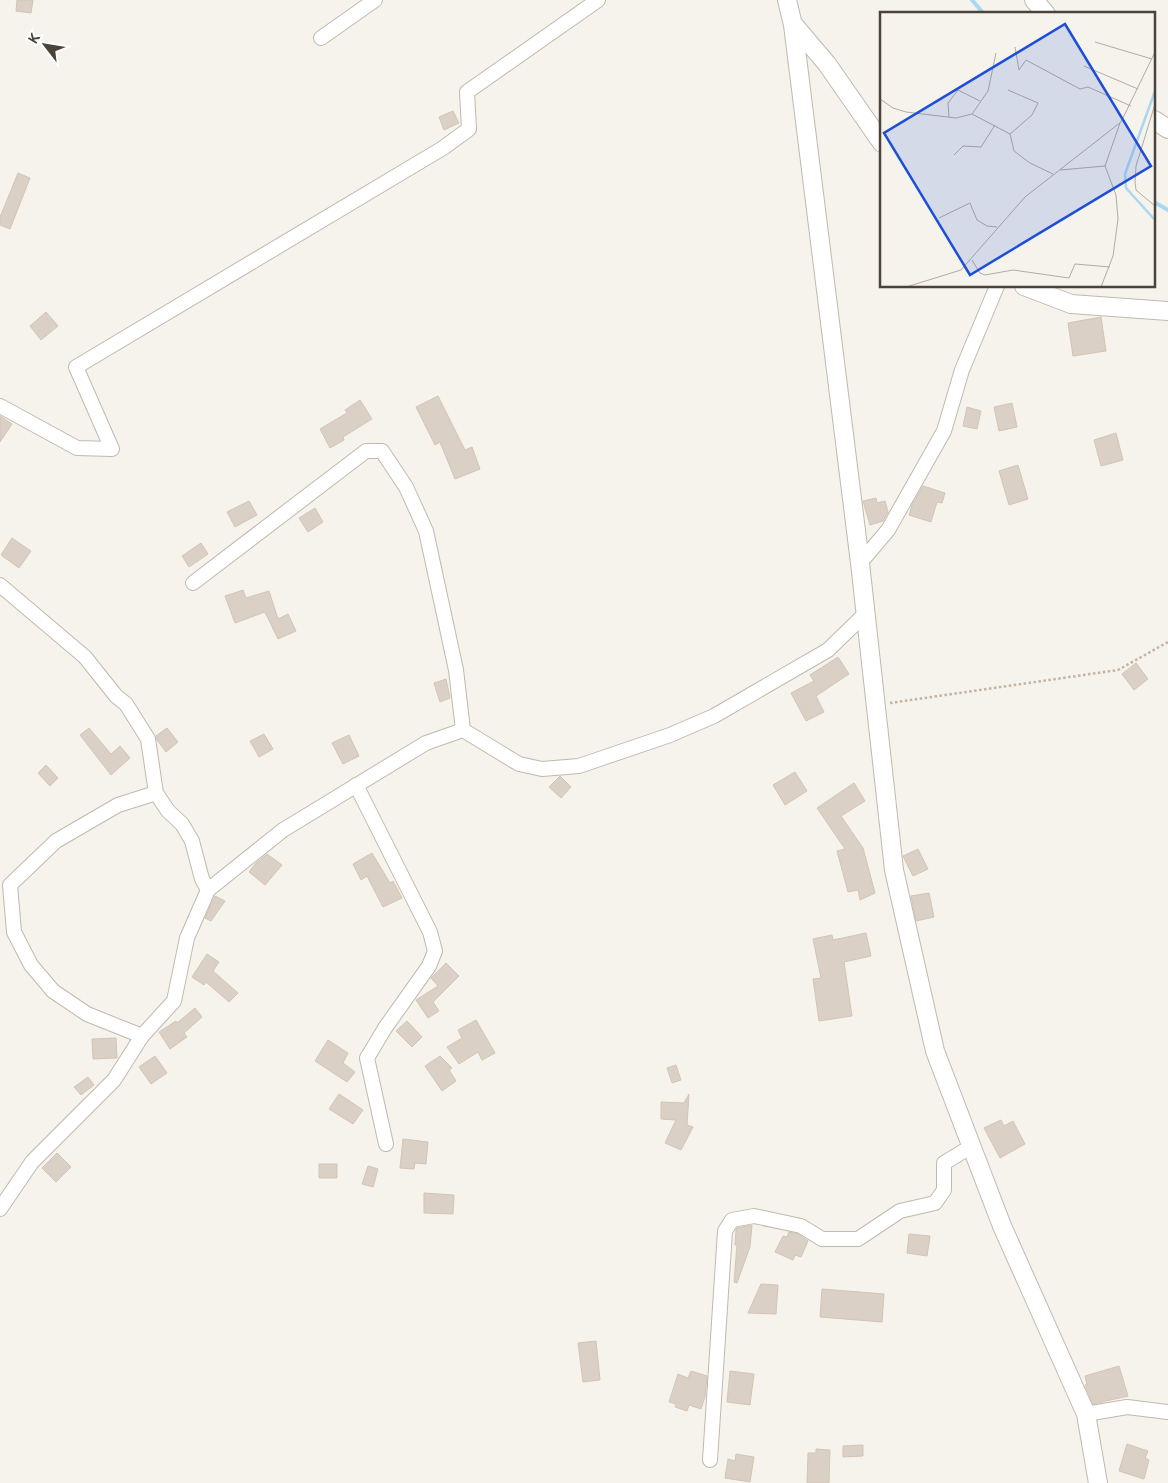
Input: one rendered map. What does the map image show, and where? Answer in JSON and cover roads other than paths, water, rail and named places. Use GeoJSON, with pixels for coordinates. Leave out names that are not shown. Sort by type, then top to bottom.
{"type":"FeatureCollection","features":[{"type":"Feature","properties":{"kind":"street"},"geometry":{"type":"LineString","coordinates":[[321,38],[375,0]]}},
{"type":"Feature","properties":{"kind":"street"},"geometry":{"type":"LineString","coordinates":[[0,406],[77,448],[112,449],[76,367],[443,148],[469,129],[467,92],[598,0]]}},
{"type":"Feature","properties":{"kind":"street"},"geometry":{"type":"LineString","coordinates":[[787,0],[793,25],[860,563],[894,870],[936,1051],[1002,1226],[1086,1414],[1098,1483]]}},
{"type":"Feature","properties":{"kind":"street"},"geometry":{"type":"LineString","coordinates":[[793,25],[827,64],[880,140]]}},
{"type":"Feature","properties":{"kind":"street"},"geometry":{"type":"LineString","coordinates":[[1156,121],[1168,129]]}},
{"type":"Feature","properties":{"kind":"street"},"geometry":{"type":"LineString","coordinates":[[860,563],[888,530],[944,432],[962,370],[996,288]]}},
{"type":"Feature","properties":{"kind":"street"},"geometry":{"type":"LineString","coordinates":[[1029,288],[1071,304],[1168,310]]}},
{"type":"Feature","properties":{"kind":"street"},"geometry":{"type":"LineString","coordinates":[[193,583],[366,451],[382,451],[406,487],[426,531],[456,670],[463,730]]}},
{"type":"Feature","properties":{"kind":"street"},"geometry":{"type":"LineString","coordinates":[[0,585],[84,657],[116,696],[126,704],[148,739],[156,793],[168,811],[182,824],[192,841],[202,879],[208,890]]}},
{"type":"Feature","properties":{"kind":"street"},"geometry":{"type":"LineString","coordinates":[[463,730],[519,764],[542,769],[579,766],[670,735],[714,716],[828,650],[866,613]]}},
{"type":"Feature","properties":{"kind":"street"},"geometry":{"type":"LineString","coordinates":[[0,1209],[32,1162],[114,1080],[142,1036],[174,1001],[187,938],[208,890],[283,830],[426,743],[463,730]]}},
{"type":"Feature","properties":{"kind":"street"},"geometry":{"type":"LineString","coordinates":[[356,785],[430,932],[435,951],[430,966],[385,1028],[367,1058],[386,1144]]}},
{"type":"Feature","properties":{"kind":"street"},"geometry":{"type":"LineString","coordinates":[[142,1036],[87,1014],[53,991],[31,965],[14,932],[10,885],[56,841],[118,805],[156,793]]}},
{"type":"Feature","properties":{"kind":"street"},"geometry":{"type":"LineString","coordinates":[[710,1460],[725,1231],[732,1220],[754,1216],[801,1226],[822,1239],[858,1239],[900,1211],[935,1203],[944,1190],[944,1164],[972,1146]]}},
{"type":"Feature","properties":{"kind":"street"},"geometry":{"type":"LineString","coordinates":[[1086,1414],[1127,1407],[1168,1412]]}},
{"type":"Feature","properties":{"kind":"waterway"},"geometry":{"type":"LineString","coordinates":[[972,0],[982,12]]}},
{"type":"Feature","properties":{"kind":"waterway"},"geometry":{"type":"LineString","coordinates":[[1156,203],[1168,210]]}}]}
